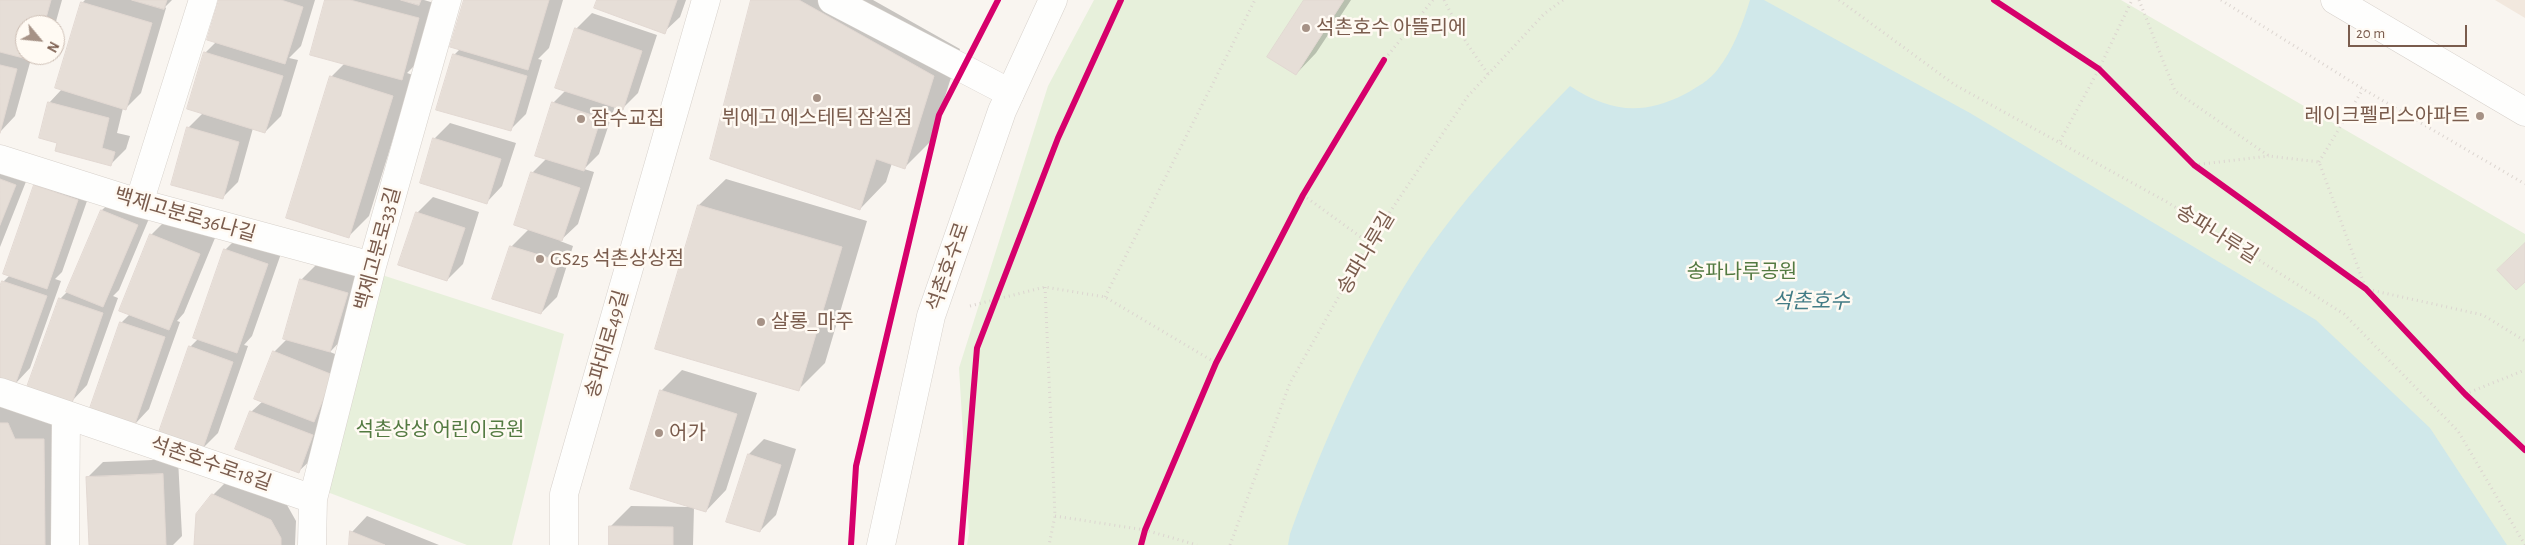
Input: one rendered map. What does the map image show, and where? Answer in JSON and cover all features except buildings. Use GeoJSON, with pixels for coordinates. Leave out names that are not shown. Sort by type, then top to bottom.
{"type":"FeatureCollection","features":[{"type":"Feature","properties":{"kind":"street"},"geometry":{"type":"LineString","coordinates":[[139,203],[203,0]]}},
{"type":"Feature","properties":{"kind":"street","name":"백제고분로33길"},"geometry":{"type":"LineString","coordinates":[[313,499],[372,266],[447,0]]}},
{"type":"Feature","properties":{"kind":"street","name":"송파대로49길"},"geometry":{"type":"LineString","coordinates":[[564,545],[564,494],[706,0]]}},
{"type":"Feature","properties":{"kind":"street"},"geometry":{"type":"LineString","coordinates":[[832,0],[1010,93]]}},
{"type":"Feature","properties":{"kind":"street","name":"석촌호수로"},"geometry":{"type":"LineString","coordinates":[[881,545],[931,316],[1010,93],[1053,0]]}},
{"type":"Feature","properties":{"kind":"street"},"geometry":{"type":"LineString","coordinates":[[2335,0],[2525,112]]}},
{"type":"Feature","properties":{"kind":"street","name":"백제고분로36나길"},"geometry":{"type":"LineString","coordinates":[[0,159],[139,203],[372,266]]}},
{"type":"Feature","properties":{"kind":"street","name":"석촌호수로18길"},"geometry":{"type":"LineString","coordinates":[[0,392],[313,499]]}},
{"type":"Feature","properties":{"kind":"street"},"geometry":{"type":"LineString","coordinates":[[65,545],[66,415]]}},
{"type":"Feature","properties":{"kind":"street"},"geometry":{"type":"LineString","coordinates":[[312,545],[313,499]]}},
{"type":"Feature","properties":{"kind":"path"},"geometry":{"type":"LineString","coordinates":[[1105,297],[1254,0]]}},
{"type":"Feature","properties":{"kind":"path"},"geometry":{"type":"LineString","coordinates":[[1141,545],[1145,530],[1216,363],[1303,195],[1384,60],[1433,0]]}},
{"type":"Feature","properties":{"kind":"path"},"geometry":{"type":"LineString","coordinates":[[1444,0],[1466,42],[1488,74]]}},
{"type":"Feature","properties":{"kind":"path"},"geometry":{"type":"LineString","coordinates":[[1994,0],[2099,69],[2194,165],[2366,289],[2465,394],[2525,450]]}},
{"type":"Feature","properties":{"kind":"path"},"geometry":{"type":"LineString","coordinates":[[2060,141],[2099,69],[2132,0]]}},
{"type":"Feature","properties":{"kind":"path"},"geometry":{"type":"LineString","coordinates":[[2139,0],[2175,91],[2269,156]]}},
{"type":"Feature","properties":{"kind":"path"},"geometry":{"type":"LineString","coordinates":[[2221,0],[2363,89],[2525,184]]}},
{"type":"Feature","properties":{"kind":"path"},"geometry":{"type":"LineString","coordinates":[[2319,162],[2363,89]]}},
{"type":"Feature","properties":{"kind":"path"},"geometry":{"type":"LineString","coordinates":[[2194,165],[2269,156],[2319,162]]}},
{"type":"Feature","properties":{"kind":"path"},"geometry":{"type":"LineString","coordinates":[[2319,162],[2366,289]]}},
{"type":"Feature","properties":{"kind":"path"},"geometry":{"type":"LineString","coordinates":[[1303,195],[1369,243]]}},
{"type":"Feature","properties":{"kind":"path"},"geometry":{"type":"LineString","coordinates":[[1045,287],[1055,516],[1049,545]]}},
{"type":"Feature","properties":{"kind":"path"},"geometry":{"type":"LineString","coordinates":[[931,316],[1045,287],[1105,297],[1216,363]]}},
{"type":"Feature","properties":{"kind":"path"},"geometry":{"type":"LineString","coordinates":[[2366,289],[2483,315],[2525,342]]}},
{"type":"Feature","properties":{"kind":"path"},"geometry":{"type":"LineString","coordinates":[[992,308],[999,291]]}},
{"type":"Feature","properties":{"kind":"path"},"geometry":{"type":"LineString","coordinates":[[2465,394],[2525,370]]}},
{"type":"Feature","properties":{"kind":"path"},"geometry":{"type":"LineString","coordinates":[[1055,516],[1145,530],[1197,545]]}},
{"type":"Feature","properties":{"kind":"shaded area"},"geometry":{"type":"Polygon","coordinates":[[[2495,0],[2525,0],[2525,18],[2495,0]]]}},
{"type":"Feature","properties":{"kind":"green space","name":"송파나루공원"},"geometry":{"type":"Polygon","coordinates":[[[1094,0],[2121,0],[2525,234],[2525,545],[967,545],[969,533],[959,368],[1048,86],[1094,0]]]}},
{"type":"Feature","properties":{"kind":"green space","name":"석촌상상 어린이공원"},"geometry":{"type":"Polygon","coordinates":[[[382,275],[564,334],[512,545],[467,545],[322,490],[382,275]]]}},
{"type":"Feature","properties":{"kind":"water","name":"석촌호수"},"geometry":{"type":"Polygon","coordinates":[[[1750,0],[1764,0],[1970,113],[2316,320],[2430,428],[2507,545],[1288,545],[1290,534],[1326,441],[1369,349],[1420,262],[1480,183],[1570,86],[1585,95],[1613,106],[1640,108],[1655,106],[1669,101],[1703,83],[1715,73],[1733,45],[1750,0]]]}},
{"type":"Feature","properties":{"kind":"cycle path"},"geometry":{"type":"LineString","coordinates":[[851,545],[856,466],[939,115],[998,0]]}},
{"type":"Feature","properties":{"kind":"cycle path"},"geometry":{"type":"LineString","coordinates":[[961,545],[977,348],[1058,138],[1121,0]]}},
{"type":"Feature","properties":{"kind":"cycle path"},"geometry":{"type":"LineString","coordinates":[[1994,0],[2099,69],[2194,165],[2366,289],[2465,394],[2525,450]]}},
{"type":"Feature","properties":{"kind":"cycle path"},"geometry":{"type":"LineString","coordinates":[[1141,545],[1145,530],[1216,363],[1303,195],[1384,60]]}},
{"type":"Feature","properties":{"kind":"place","name":"석촌호수 아뜰리에"},"geometry":{"type":"Point","coordinates":[1306,28]}},
{"type":"Feature","properties":{"kind":"place","name":"뷔에고 에스테틱 잠실점"},"geometry":{"type":"Point","coordinates":[817,98]}},
{"type":"Feature","properties":{"kind":"place","name":"레이크펠리스아파트"},"geometry":{"type":"Point","coordinates":[2480,116]}},
{"type":"Feature","properties":{"kind":"place","name":"잠수교집"},"geometry":{"type":"Point","coordinates":[581,119]}},
{"type":"Feature","properties":{"kind":"place","name":"GS25 석촌상상점"},"geometry":{"type":"Point","coordinates":[540,259]}},
{"type":"Feature","properties":{"kind":"place","name":"살롱_마주"},"geometry":{"type":"Point","coordinates":[761,322]}},
{"type":"Feature","properties":{"kind":"place","name":"어가"},"geometry":{"type":"Point","coordinates":[659,433]}}]}
